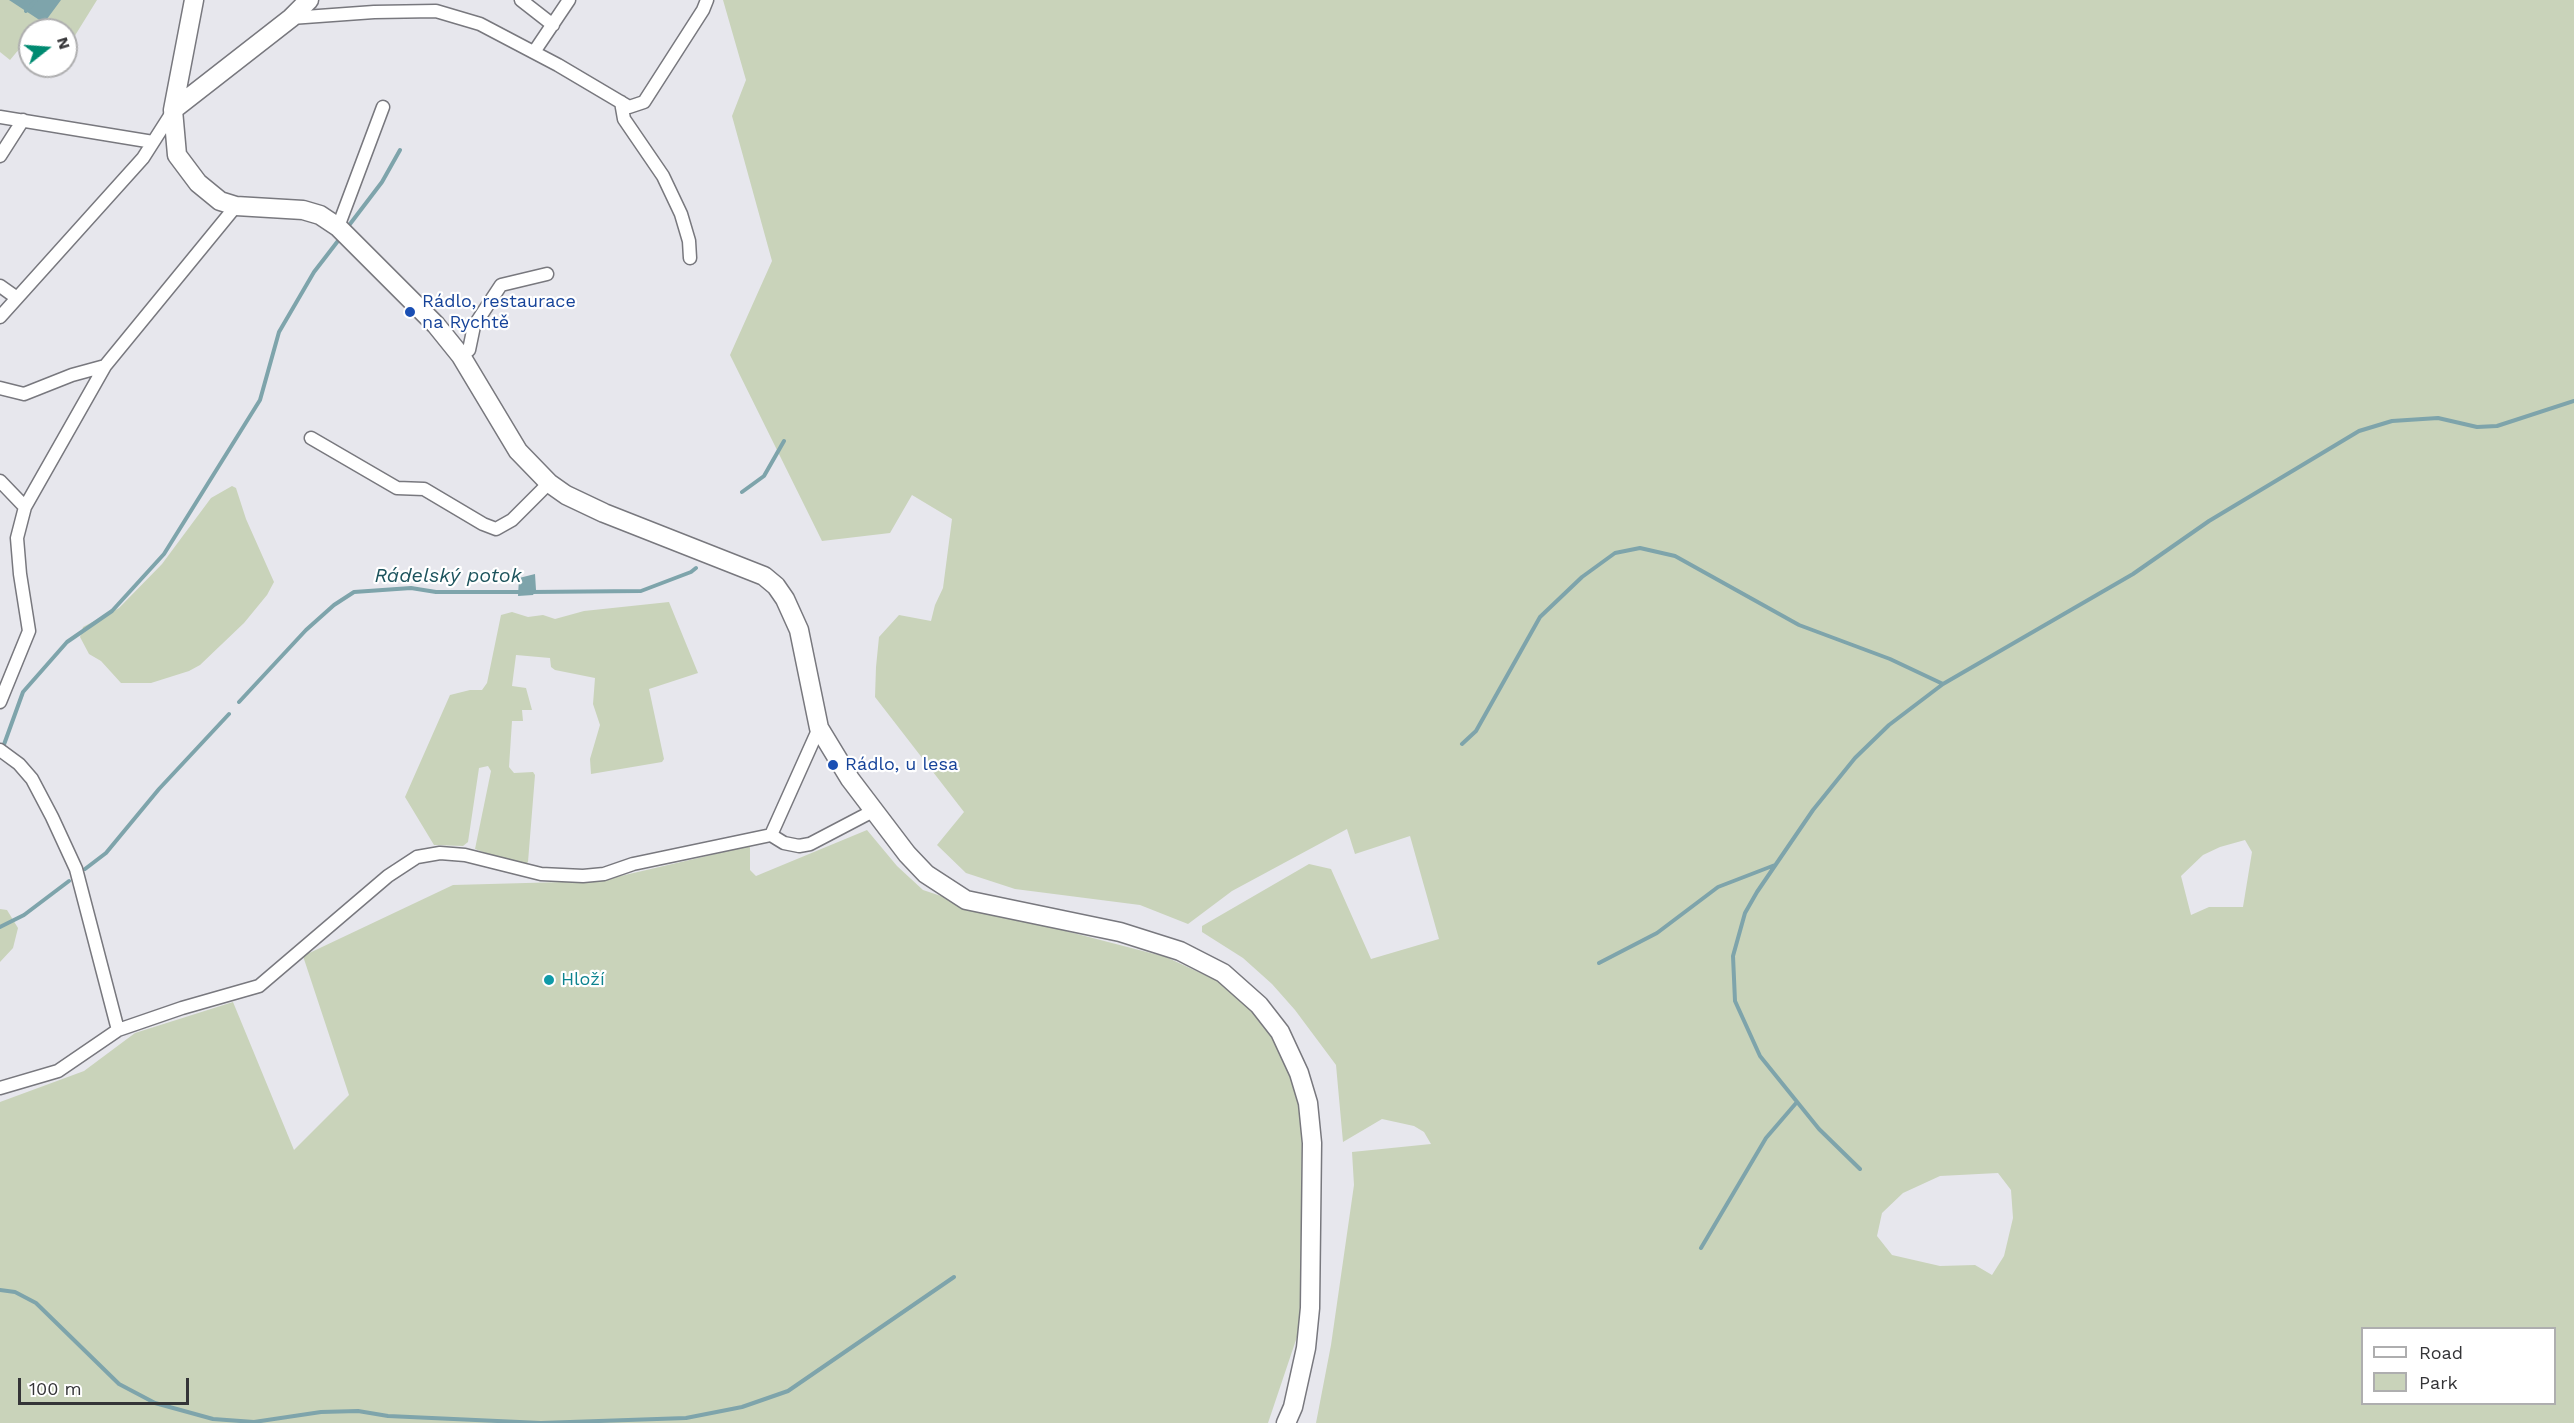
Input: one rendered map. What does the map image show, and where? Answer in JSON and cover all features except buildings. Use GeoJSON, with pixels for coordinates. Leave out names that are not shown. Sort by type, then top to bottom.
{"type":"FeatureCollection","features":[{"type":"Feature","properties":{"kind":"street"},"geometry":{"type":"LineString","coordinates":[[194,0],[174,110],[177,154],[198,183],[220,201],[236,206],[303,210],[320,215],[338,227],[436,325],[461,356],[518,451],[549,483],[566,495],[604,513],[764,576],[776,586],[799,630],[819,728],[834,755],[873,811],[926,874],[966,900],[1120,932],[1203,961],[1245,990],[1280,1032],[1304,1087],[1312,1150],[1310,1308],[1302,1371],[1286,1423]]}},
{"type":"Feature","properties":{"kind":"street"},"geometry":{"type":"LineString","coordinates":[[0,317],[129,174],[174,110],[291,18],[309,0]]}},
{"type":"Feature","properties":{"kind":"street"},"geometry":{"type":"LineString","coordinates":[[521,0],[553,26]]}},
{"type":"Feature","properties":{"kind":"street"},"geometry":{"type":"LineString","coordinates":[[534,52],[569,0]]}},
{"type":"Feature","properties":{"kind":"street"},"geometry":{"type":"LineString","coordinates":[[291,18],[374,12],[436,11],[480,24],[534,52],[629,107],[644,102],[703,10],[707,0]]}},
{"type":"Feature","properties":{"kind":"street"},"geometry":{"type":"LineString","coordinates":[[621,102],[624,119],[663,176],[681,214],[690,241],[690,258]]}},
{"type":"Feature","properties":{"kind":"street"},"geometry":{"type":"LineString","coordinates":[[338,227],[383,107]]}},
{"type":"Feature","properties":{"kind":"street"},"geometry":{"type":"LineString","coordinates":[[0,117],[153,142]]}},
{"type":"Feature","properties":{"kind":"street"},"geometry":{"type":"LineString","coordinates":[[0,156],[23,120]]}},
{"type":"Feature","properties":{"kind":"street"},"geometry":{"type":"LineString","coordinates":[[0,702],[29,631],[17,538],[25,507],[105,366],[236,206]]}},
{"type":"Feature","properties":{"kind":"street"},"geometry":{"type":"LineString","coordinates":[[461,356],[469,350],[474,326],[501,285],[547,274]]}},
{"type":"Feature","properties":{"kind":"street"},"geometry":{"type":"LineString","coordinates":[[0,286],[17,298]]}},
{"type":"Feature","properties":{"kind":"street"},"geometry":{"type":"LineString","coordinates":[[0,388],[24,394],[72,375],[105,366]]}},
{"type":"Feature","properties":{"kind":"street"},"geometry":{"type":"LineString","coordinates":[[311,438],[397,488],[424,489],[483,524],[496,529],[512,520],[549,483]]}},
{"type":"Feature","properties":{"kind":"street"},"geometry":{"type":"LineString","coordinates":[[0,481],[25,507]]}},
{"type":"Feature","properties":{"kind":"street"},"geometry":{"type":"LineString","coordinates":[[771,835],[819,728]]}},
{"type":"Feature","properties":{"kind":"street"},"geometry":{"type":"LineString","coordinates":[[0,750],[19,764],[32,779],[76,870],[118,1030]]}},
{"type":"Feature","properties":{"kind":"street"},"geometry":{"type":"LineString","coordinates":[[0,1088],[58,1071],[118,1030],[182,1008],[259,986],[388,876],[417,857],[440,853],[465,855],[541,874],[583,876],[604,874],[633,864],[771,835],[784,843],[799,846],[810,844],[873,811]]}},
{"type":"Feature","properties":{"kind":"green space"},"geometry":{"type":"Polygon","coordinates":[[[0,0],[97,0],[78,31],[78,18],[18,18],[18,50],[10,60],[0,52],[0,0]]]}},
{"type":"Feature","properties":{"kind":"green space"},"geometry":{"type":"Polygon","coordinates":[[[723,0],[2574,0],[2574,1423],[1316,1423],[1331,1345],[1354,1185],[1352,1152],[1431,1144],[1424,1132],[1414,1126],[1382,1119],[1343,1142],[1336,1065],[1295,1010],[1272,984],[1243,958],[1202,932],[1202,926],[1309,864],[1331,869],[1371,959],[1439,939],[1410,836],[1355,854],[1347,829],[1232,891],[1188,924],[1140,905],[1015,889],[966,873],[937,845],[964,812],[875,697],[876,667],[879,637],[899,615],[931,621],[943,588],[952,519],[912,495],[890,533],[822,541],[730,355],[772,261],[732,116],[746,80],[723,0]],[[2245,840],[2220,847],[2203,855],[2181,876],[2191,915],[2209,907],[2243,907],[2252,852],[2245,840]],[[1998,1173],[1940,1176],[1903,1193],[1882,1213],[1877,1236],[1892,1255],[1940,1266],[1975,1265],[1992,1275],[2004,1256],[2013,1218],[2011,1190],[1998,1173]]]}},
{"type":"Feature","properties":{"kind":"green space"},"geometry":{"type":"Polygon","coordinates":[[[232,486],[236,488],[246,519],[274,582],[267,595],[244,623],[200,665],[189,671],[151,683],[121,683],[101,661],[89,654],[80,637],[83,627],[119,608],[162,564],[211,498],[232,486]]]}},
{"type":"Feature","properties":{"kind":"green space"},"geometry":{"type":"Polygon","coordinates":[[[669,602],[698,673],[649,689],[664,759],[662,762],[591,774],[590,759],[600,725],[593,704],[595,678],[555,670],[551,667],[550,658],[516,655],[512,686],[526,688],[532,710],[522,710],[523,721],[512,721],[509,767],[514,773],[533,772],[535,775],[528,862],[523,867],[475,849],[491,771],[488,766],[479,768],[468,842],[463,846],[434,845],[405,797],[450,695],[470,690],[482,690],[487,683],[501,615],[512,612],[528,617],[543,615],[555,619],[584,611],[669,602]]]}},
{"type":"Feature","properties":{"kind":"green space"},"geometry":{"type":"Polygon","coordinates":[[[867,830],[897,866],[923,890],[977,908],[1166,957],[1222,983],[1249,1005],[1280,1049],[1302,1100],[1301,1325],[1268,1423],[0,1423],[0,1102],[84,1071],[135,1033],[233,1002],[294,1150],[349,1095],[303,956],[453,885],[599,881],[750,846],[750,870],[756,876],[867,830]]]}},
{"type":"Feature","properties":{"kind":"green space"},"geometry":{"type":"Polygon","coordinates":[[[0,909],[7,910],[18,928],[13,948],[0,962],[0,909]]]}},
{"type":"Feature","properties":{"kind":"water"},"geometry":{"type":"Polygon","coordinates":[[[9,0],[61,0],[48,18],[36,18],[9,0]]]}},
{"type":"Feature","properties":{"kind":"water"},"geometry":{"type":"Polygon","coordinates":[[[535,574],[536,590],[533,595],[518,596],[519,578],[535,574]]]}},
{"type":"Feature","properties":{"kind":"waterway"},"geometry":{"type":"LineString","coordinates":[[26,11],[36,0]]}},
{"type":"Feature","properties":{"kind":"waterway"},"geometry":{"type":"LineString","coordinates":[[347,228],[382,182],[400,150]]}},
{"type":"Feature","properties":{"kind":"waterway"},"geometry":{"type":"LineString","coordinates":[[2,750],[23,692],[67,642],[112,611],[164,554],[260,400],[279,332],[314,272],[341,237]]}},
{"type":"Feature","properties":{"kind":"waterway"},"geometry":{"type":"LineString","coordinates":[[1860,1169],[1819,1129],[1760,1056],[1735,1001],[1733,956],[1745,913],[1757,892],[1813,810],[1855,758],[1889,725],[1943,684],[2133,574],[2209,521],[2359,431],[2392,421],[2438,418],[2477,427],[2497,426],[2574,401]]}},
{"type":"Feature","properties":{"kind":"waterway","name":"Rádelský potok"},"geometry":{"type":"LineString","coordinates":[[742,492],[764,476],[784,441]]}},
{"type":"Feature","properties":{"kind":"waterway"},"geometry":{"type":"LineString","coordinates":[[1462,744],[1476,731],[1540,617],[1582,577],[1615,553],[1640,548],[1675,556],[1799,625],[1890,659],[1943,684]]}},
{"type":"Feature","properties":{"kind":"waterway","name":"Rádelský potok"},"geometry":{"type":"LineString","coordinates":[[531,592],[641,591],[696,568]]}},
{"type":"Feature","properties":{"kind":"waterway","name":"Rádelský potok"},"geometry":{"type":"LineString","coordinates":[[239,702],[306,630],[334,605],[354,592],[411,588],[436,592],[521,592]]}},
{"type":"Feature","properties":{"kind":"waterway","name":"Rádelský potok"},"geometry":{"type":"LineString","coordinates":[[85,869],[106,853],[159,789],[229,714]]}},
{"type":"Feature","properties":{"kind":"waterway"},"geometry":{"type":"LineString","coordinates":[[1599,963],[1657,933],[1718,887],[1775,865]]}},
{"type":"Feature","properties":{"kind":"waterway","name":"Rádelský potok"},"geometry":{"type":"LineString","coordinates":[[0,927],[24,915],[69,881]]}},
{"type":"Feature","properties":{"kind":"waterway"},"geometry":{"type":"LineString","coordinates":[[1701,1248],[1766,1138],[1797,1102]]}},
{"type":"Feature","properties":{"kind":"waterway"},"geometry":{"type":"LineString","coordinates":[[0,1290],[15,1292],[36,1303],[119,1384],[155,1403],[213,1419],[254,1422],[321,1412],[358,1411],[388,1416],[541,1423],[686,1418],[742,1407],[788,1391],[954,1277]]}},
{"type":"Feature","properties":{"kind":"place","name":"Rádlo, restaurace na Rychtě"},"geometry":{"type":"Point","coordinates":[410,312]}},
{"type":"Feature","properties":{"kind":"place","name":"Rádlo, u lesa"},"geometry":{"type":"Point","coordinates":[833,765]}},
{"type":"Feature","properties":{"kind":"place","name":"Hloží"},"geometry":{"type":"Point","coordinates":[549,980]}}]}
